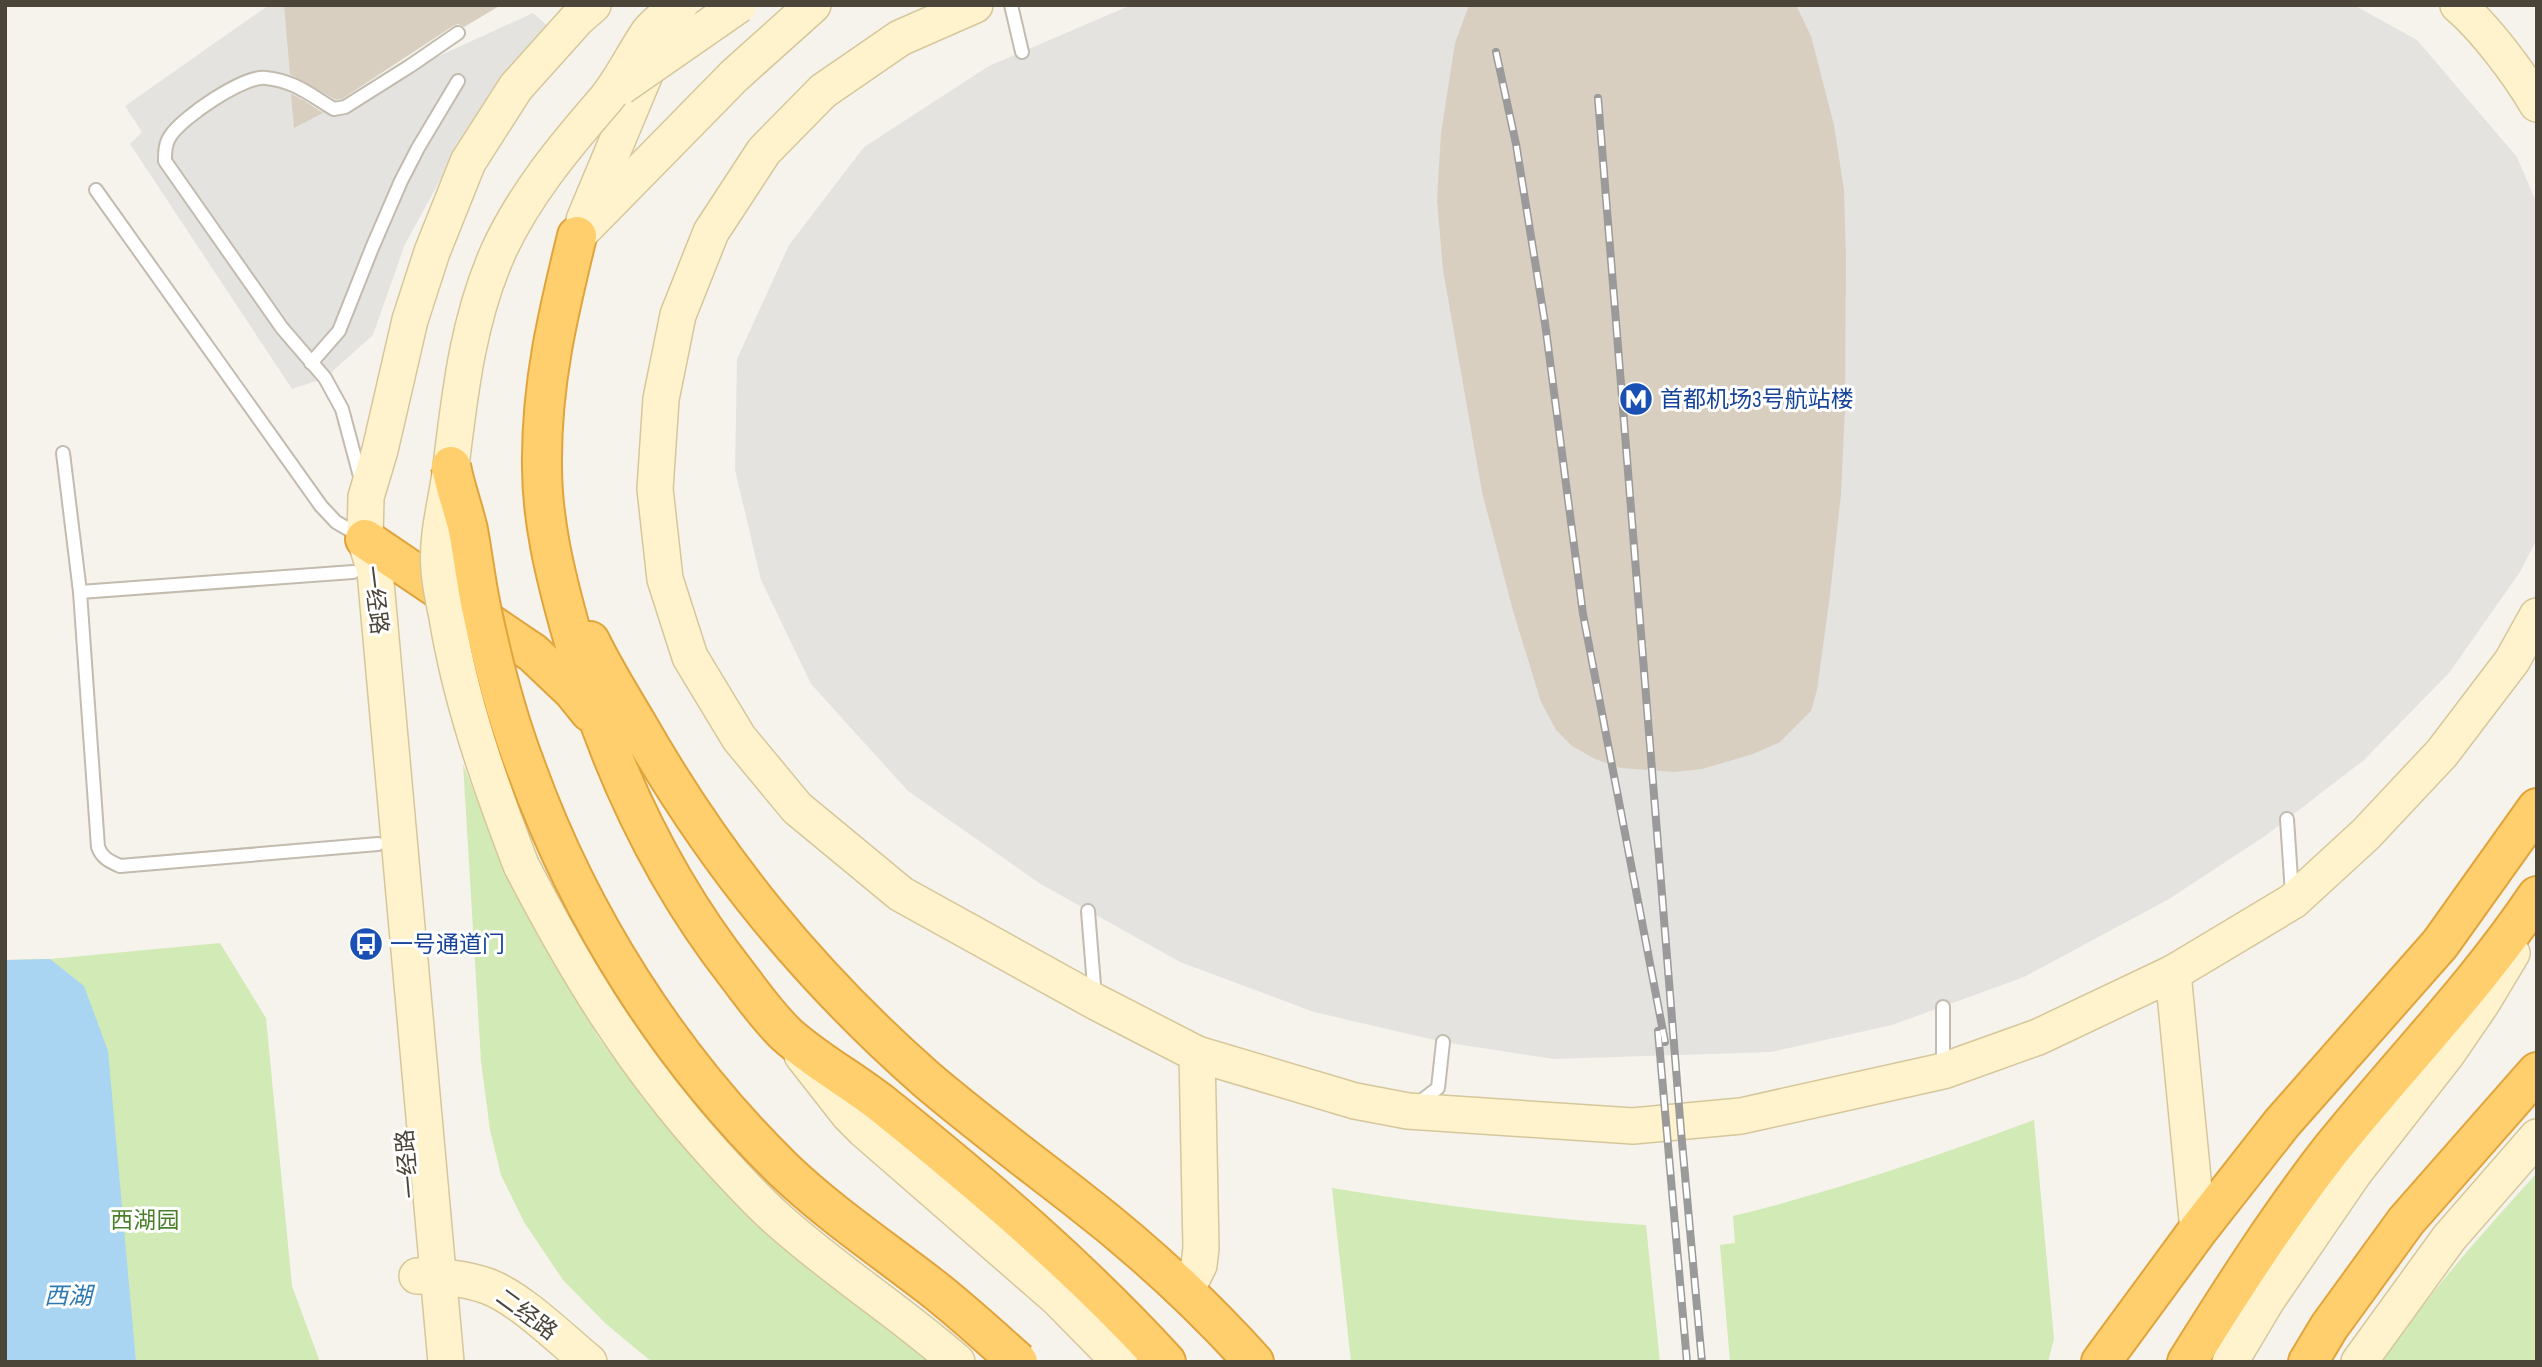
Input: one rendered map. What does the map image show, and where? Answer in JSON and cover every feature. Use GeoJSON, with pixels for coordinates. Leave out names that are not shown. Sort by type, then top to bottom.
{"type":"FeatureCollection","features":[{"type":"Feature","properties":{"kind":"highway"},"geometry":{"type":"LineString","coordinates":[[577,236],[551,342],[543,398],[543,494],[550,550],[580,665],[622,784],[638,818],[681,897],[726,961],[785,1033],[882,1104],[983,1186],[1039,1236],[1166,1362]]}},
{"type":"Feature","properties":{"kind":"highway"},"geometry":{"type":"LineString","coordinates":[[451,466],[466,524],[495,670],[524,764],[561,851],[606,940],[637,990],[686,1059],[738,1121],[782,1167],[832,1211],[951,1302],[1018,1362]]}},
{"type":"Feature","properties":{"kind":"highway"},"geometry":{"type":"LineString","coordinates":[[550,550],[599,659],[672,785],[767,917],[823,979],[897,1053],[956,1104],[1115,1229],[1186,1291],[1254,1362]]}},
{"type":"Feature","properties":{"kind":"highway"},"geometry":{"type":"LineString","coordinates":[[359,556],[533,653],[573,691],[603,732]]}},
{"type":"Feature","properties":{"kind":"highway"},"geometry":{"type":"LineString","coordinates":[[2101,1362],[2197,1230],[2324,1074],[2440,944],[2537,808]]}},
{"type":"Feature","properties":{"kind":"highway"},"geometry":{"type":"LineString","coordinates":[[2187,1362],[2255,1255],[2330,1152],[2537,896]]}},
{"type":"Feature","properties":{"kind":"highway"},"geometry":{"type":"LineString","coordinates":[[2308,1362],[2329,1327],[2406,1221],[2537,1072]]}},
{"type":"Feature","properties":{"kind":"street"},"geometry":{"type":"LineString","coordinates":[[359,556],[366,497],[380,450],[410,320],[432,253],[468,162],[516,87],[593,5]]}},
{"type":"Feature","properties":{"kind":"street"},"geometry":{"type":"LineString","coordinates":[[678,5],[648,33],[610,94],[537,185],[506,236],[482,293],[466,355],[440,524],[439,573],[452,648],[473,730],[521,864],[556,933],[608,1019],[640,1065],[692,1130],[774,1216],[957,1362]]}},
{"type":"Feature","properties":{"kind":"street"},"geometry":{"type":"LineString","coordinates":[[577,236],[640,84],[678,5]]}},
{"type":"Feature","properties":{"kind":"street"},"geometry":{"type":"LineString","coordinates":[[610,94],[739,5]]}},
{"type":"Feature","properties":{"kind":"street"},"geometry":{"type":"LineString","coordinates":[[577,236],[734,76],[813,5]]}},
{"type":"Feature","properties":{"kind":"street"},"geometry":{"type":"LineString","coordinates":[[975,5],[900,38],[824,91],[764,151],[711,232],[678,315],[661,399],[655,489],[665,579],[691,657],[739,738],[797,808],[901,894],[1096,1002],[1197,1054],[1355,1101],[1408,1111],[1633,1126],[1741,1116],[1943,1072],[2038,1037],[2173,973],[2292,901],[2366,834],[2442,753],[2512,661],[2537,616]]}},
{"type":"Feature","properties":{"kind":"street"},"geometry":{"type":"LineString","coordinates":[[2458,5],[2471,16],[2537,104]]}},
{"type":"Feature","properties":{"kind":"street","name":"一经路"},"geometry":{"type":"LineString","coordinates":[[359,556],[378,844],[428,1276],[446,1362]]}},
{"type":"Feature","properties":{"kind":"street","name":"一经路"},"geometry":{"type":"LineString","coordinates":[[359,556],[375,571],[428,1276],[424,1362]]}},
{"type":"Feature","properties":{"kind":"street"},"geometry":{"type":"LineString","coordinates":[[2230,1362],[2267,1300],[2354,1173],[2447,1054],[2482,1003],[2537,908]]}},
{"type":"Feature","properties":{"kind":"street"},"geometry":{"type":"LineString","coordinates":[[2173,973],[2197,1230]]}},
{"type":"Feature","properties":{"kind":"street"},"geometry":{"type":"LineString","coordinates":[[785,1033],[849,1115],[864,1130],[1056,1298],[1120,1362]]}},
{"type":"Feature","properties":{"kind":"street"},"geometry":{"type":"LineString","coordinates":[[1186,1291],[1199,1265],[1201,1248],[1197,1054]]}},
{"type":"Feature","properties":{"kind":"street"},"geometry":{"type":"LineString","coordinates":[[2359,1362],[2449,1238],[2537,1137]]}},
{"type":"Feature","properties":{"kind":"street","name":"二经路"},"geometry":{"type":"LineString","coordinates":[[428,1276],[462,1279],[501,1293],[589,1362]]}},
{"type":"Feature","properties":{"kind":"lane"},"geometry":{"type":"LineString","coordinates":[[1011,5],[1022,52]]}},
{"type":"Feature","properties":{"kind":"lane"},"geometry":{"type":"LineString","coordinates":[[366,497],[342,409],[325,378],[282,328],[164,161],[168,138],[176,128],[219,96],[257,78],[300,86],[334,109],[345,107],[458,33]]}},
{"type":"Feature","properties":{"kind":"lane"},"geometry":{"type":"LineString","coordinates":[[312,363],[340,331],[401,181],[458,81]]}},
{"type":"Feature","properties":{"kind":"lane"},"geometry":{"type":"LineString","coordinates":[[80,592],[359,556],[96,190]]}},
{"type":"Feature","properties":{"kind":"lane"},"geometry":{"type":"LineString","coordinates":[[64,453],[80,592],[100,854],[120,866],[378,844]]}},
{"type":"Feature","properties":{"kind":"lane"},"geometry":{"type":"LineString","coordinates":[[2287,819],[2292,901]]}},
{"type":"Feature","properties":{"kind":"lane"},"geometry":{"type":"LineString","coordinates":[[1088,911],[1096,1002]]}},
{"type":"Feature","properties":{"kind":"lane"},"geometry":{"type":"LineString","coordinates":[[1943,1007],[1943,1072]]}},
{"type":"Feature","properties":{"kind":"lane"},"geometry":{"type":"LineString","coordinates":[[1408,1111],[1438,1088],[1443,1042]]}},
{"type":"Feature","properties":{"kind":"green space"},"geometry":{"type":"Polygon","coordinates":[[[463,764],[505,871],[598,1037],[644,1100],[694,1153],[931,1362],[652,1362],[606,1324],[563,1280],[524,1222],[501,1175],[490,1130],[481,1061],[463,764]]]}},
{"type":"Feature","properties":{"kind":"green space","name":"西湖园"},"geometry":{"type":"Polygon","coordinates":[[[220,943],[266,1018],[292,1286],[320,1362],[5,1362],[5,960],[50,959],[220,943]]]}},
{"type":"Feature","properties":{"kind":"green space"},"geometry":{"type":"Polygon","coordinates":[[[2034,1120],[2054,1339],[2048,1362],[1730,1362],[1720,1245],[1735,1243],[1733,1216],[1885,1172],[2034,1120]]]}},
{"type":"Feature","properties":{"kind":"green space"},"geometry":{"type":"Polygon","coordinates":[[[2537,1173],[2537,1362],[2382,1362],[2456,1264],[2537,1173]]]}},
{"type":"Feature","properties":{"kind":"green space"},"geometry":{"type":"Polygon","coordinates":[[[1332,1188],[1489,1211],[1646,1225],[1660,1362],[1351,1362],[1332,1188]]]}},
{"type":"Feature","properties":{"kind":"shaded area"},"geometry":{"type":"Polygon","coordinates":[[[269,5],[301,5],[299,114],[312,114],[533,13],[549,27],[464,137],[405,244],[373,335],[325,378],[292,389],[130,144],[142,132],[125,106],[269,5]]]}},
{"type":"Feature","properties":{"kind":"shaded area"},"geometry":{"type":"Polygon","coordinates":[[[1131,5],[2354,5],[2417,40],[2517,157],[2537,204],[2537,539],[2520,572],[2449,673],[2364,760],[2265,836],[2169,899],[2024,977],[1892,1025],[1771,1052],[1554,1059],[1443,1042],[1314,1012],[1180,962],[1039,883],[908,791],[811,684],[761,580],[735,470],[737,359],[789,245],[864,147],[989,66],[1131,5]]]}},
{"type":"Feature","properties":{"kind":"water","name":"西湖"},"geometry":{"type":"Polygon","coordinates":[[[50,959],[84,986],[108,1051],[136,1362],[5,1362],[5,960],[50,959]]]}},
{"type":"Feature","properties":{"kind":"building"},"geometry":{"type":"Polygon","coordinates":[[[284,5],[501,5],[464,27],[458,24],[453,26],[342,99],[336,100],[290,74],[284,5]]]}},
{"type":"Feature","properties":{"kind":"building"},"geometry":{"type":"Polygon","coordinates":[[[1469,5],[1796,5],[1811,36],[1834,125],[1844,190],[1845,407],[1841,494],[1817,690],[1811,711],[1780,742],[1753,754],[1702,769],[1675,772],[1621,768],[1595,759],[1572,746],[1556,730],[1541,702],[1513,611],[1482,492],[1443,270],[1437,200],[1441,133],[1455,43],[1469,5]]]}},
{"type":"Feature","properties":{"kind":"building"},"geometry":{"type":"Polygon","coordinates":[[[291,94],[305,101],[323,113],[294,128],[291,94]]]}},
{"type":"Feature","properties":{"kind":"railway"},"geometry":{"type":"LineString","coordinates":[[1496,52],[1516,144],[1545,323],[1583,614],[1665,1042]]}},
{"type":"Feature","properties":{"kind":"railway"},"geometry":{"type":"LineString","coordinates":[[1598,98],[1702,1362]]}},
{"type":"Feature","properties":{"kind":"railway"},"geometry":{"type":"LineString","coordinates":[[1658,1031],[1687,1362]]}},
{"type":"Feature","properties":{"kind":"place","name":"首都机场3号航站楼"},"geometry":{"type":"Point","coordinates":[1636,399]}},
{"type":"Feature","properties":{"kind":"place","name":"一号通道门"},"geometry":{"type":"Point","coordinates":[366,944]}}]}
